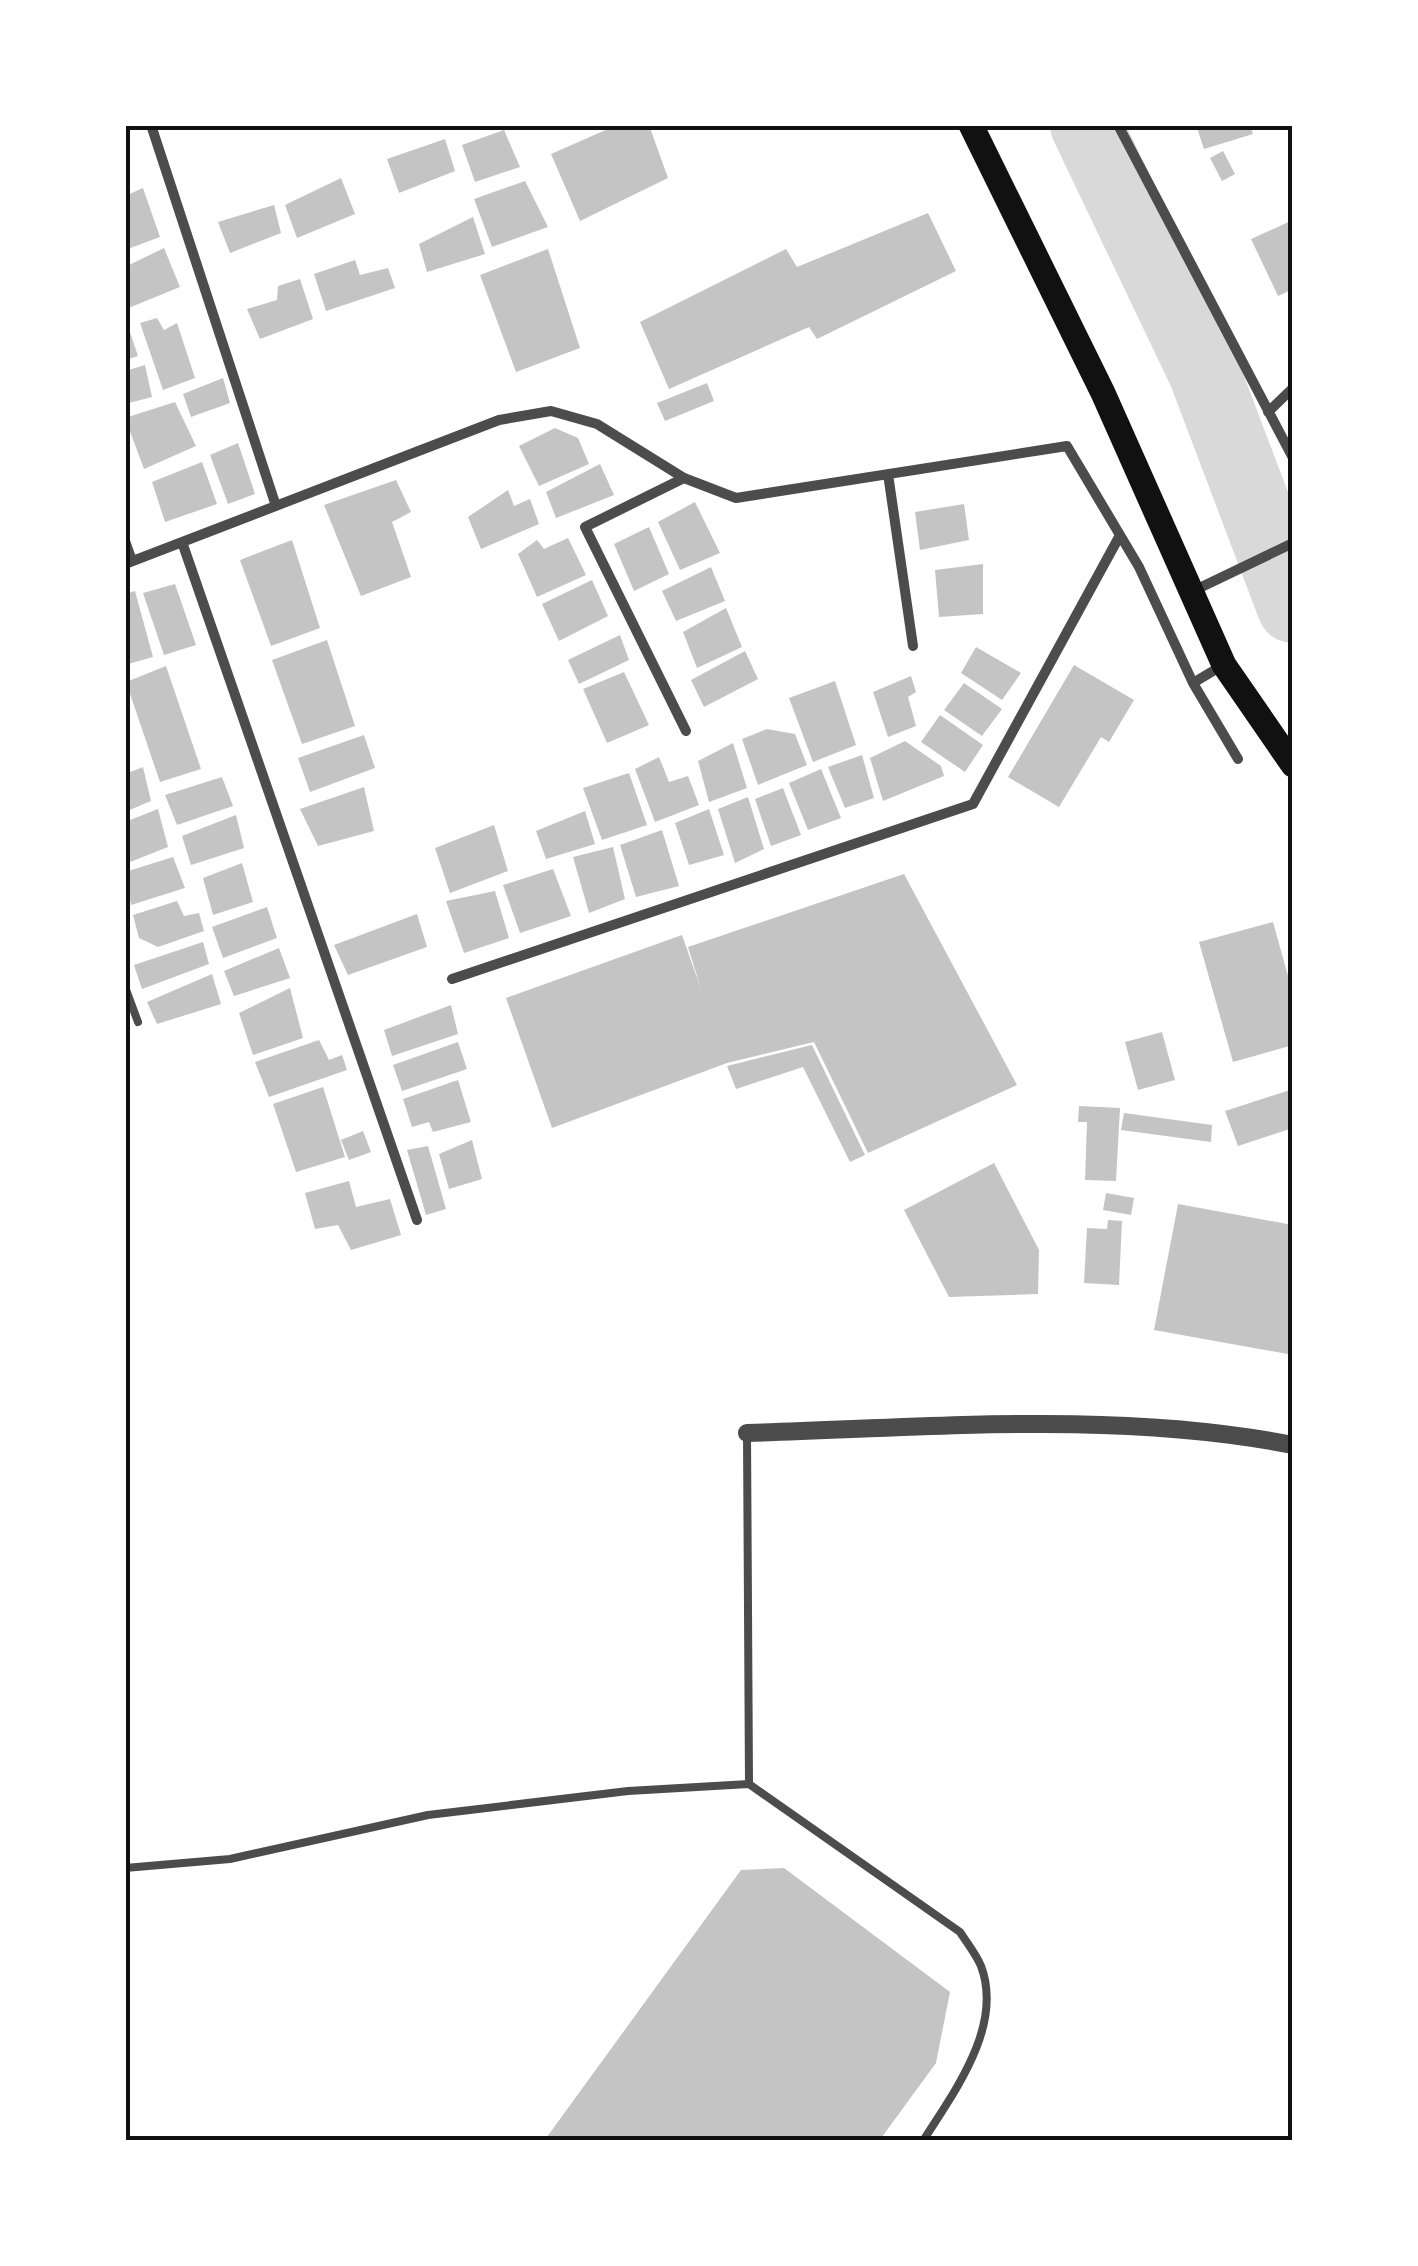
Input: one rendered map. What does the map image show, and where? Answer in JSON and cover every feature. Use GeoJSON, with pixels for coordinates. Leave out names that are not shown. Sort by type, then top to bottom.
{"type":"FeatureCollection","features":[{"type":"Feature","properties":{"kind":"main road"},"geometry":{"type":"LineString","coordinates":[[971,125],[1103,393],[1224,664],[1293,766]]}},
{"type":"Feature","properties":{"kind":"street"},"geometry":{"type":"LineString","coordinates":[[151,125],[276,506]]}},
{"type":"Feature","properties":{"kind":"street"},"geometry":{"type":"LineString","coordinates":[[1118,125],[1293,458]]}},
{"type":"Feature","properties":{"kind":"street"},"geometry":{"type":"LineString","coordinates":[[1268,412],[1293,388]]}},
{"type":"Feature","properties":{"kind":"street"},"geometry":{"type":"LineString","coordinates":[[125,540],[129,562],[499,420],[551,411],[596,424],[684,478],[736,498],[1066,446],[1139,567],[1193,683],[1238,758]]}},
{"type":"Feature","properties":{"kind":"street"},"geometry":{"type":"LineString","coordinates":[[888,474],[914,646]]}},
{"type":"Feature","properties":{"kind":"street"},"geometry":{"type":"LineString","coordinates":[[684,478],[585,527],[686,731]]}},
{"type":"Feature","properties":{"kind":"street"},"geometry":{"type":"LineString","coordinates":[[452,979],[973,804],[1119,537]]}},
{"type":"Feature","properties":{"kind":"street"},"geometry":{"type":"LineString","coordinates":[[182,542],[417,1220]]}},
{"type":"Feature","properties":{"kind":"street"},"geometry":{"type":"LineString","coordinates":[[1191,592],[1293,543]]}},
{"type":"Feature","properties":{"kind":"street"},"geometry":{"type":"LineString","coordinates":[[1193,683],[1224,664]]}},
{"type":"Feature","properties":{"kind":"street"},"geometry":{"type":"LineString","coordinates":[[747,1433],[1054,1424],[1245,1435],[1293,1445]]}},
{"type":"Feature","properties":{"kind":"lane"},"geometry":{"type":"LineString","coordinates":[[125,988],[138,1022]]}},
{"type":"Feature","properties":{"kind":"lane"},"geometry":{"type":"LineString","coordinates":[[747,1433],[750,1784]]}},
{"type":"Feature","properties":{"kind":"lane"},"geometry":{"type":"LineString","coordinates":[[125,1868],[230,1858],[428,1815],[628,1791],[750,1784],[960,1932],[981,1967],[987,2008],[967,2071],[922,2141]]}},
{"type":"Feature","properties":{"kind":"building"},"geometry":{"type":"Polygon","coordinates":[[[617,125],[649,125],[668,178],[580,221],[551,154],[617,125]]]}},
{"type":"Feature","properties":{"kind":"building"},"geometry":{"type":"Polygon","coordinates":[[[1196,125],[1250,125],[1253,134],[1204,149],[1196,125]]]}},
{"type":"Feature","properties":{"kind":"building"},"geometry":{"type":"Polygon","coordinates":[[[504,130],[520,167],[475,182],[462,145],[504,130]]]}},
{"type":"Feature","properties":{"kind":"building"},"geometry":{"type":"Polygon","coordinates":[[[445,139],[455,171],[399,193],[387,159],[445,139]]]}},
{"type":"Feature","properties":{"kind":"building"},"geometry":{"type":"Polygon","coordinates":[[[1223,151],[1235,174],[1222,181],[1210,158],[1223,151]]]}},
{"type":"Feature","properties":{"kind":"building"},"geometry":{"type":"Polygon","coordinates":[[[341,178],[355,214],[297,238],[285,205],[341,178]]]}},
{"type":"Feature","properties":{"kind":"building"},"geometry":{"type":"Polygon","coordinates":[[[525,181],[548,227],[492,247],[474,199],[525,181]]]}},
{"type":"Feature","properties":{"kind":"building"},"geometry":{"type":"Polygon","coordinates":[[[143,188],[160,237],[125,250],[125,196],[143,188]]]}},
{"type":"Feature","properties":{"kind":"building"},"geometry":{"type":"Polygon","coordinates":[[[274,205],[281,233],[230,253],[218,222],[274,205]]]}},
{"type":"Feature","properties":{"kind":"building"},"geometry":{"type":"Polygon","coordinates":[[[928,213],[956,271],[817,339],[809,327],[669,389],[640,322],[786,249],[797,267],[928,213]]]}},
{"type":"Feature","properties":{"kind":"building"},"geometry":{"type":"Polygon","coordinates":[[[473,217],[485,254],[427,272],[419,244],[473,217]]]}},
{"type":"Feature","properties":{"kind":"building"},"geometry":{"type":"Polygon","coordinates":[[[1293,220],[1293,289],[1278,296],[1251,239],[1293,220]]]}},
{"type":"Feature","properties":{"kind":"building"},"geometry":{"type":"Polygon","coordinates":[[[164,248],[180,287],[126,309],[125,267],[164,248]]]}},
{"type":"Feature","properties":{"kind":"building"},"geometry":{"type":"Polygon","coordinates":[[[548,249],[580,348],[516,372],[480,275],[548,249]]]}},
{"type":"Feature","properties":{"kind":"building"},"geometry":{"type":"Polygon","coordinates":[[[355,260],[360,275],[388,268],[395,288],[326,311],[314,274],[355,260]]]}},
{"type":"Feature","properties":{"kind":"building"},"geometry":{"type":"Polygon","coordinates":[[[300,279],[313,319],[260,339],[247,309],[277,300],[278,286],[300,279]]]}},
{"type":"Feature","properties":{"kind":"building"},"geometry":{"type":"Polygon","coordinates":[[[125,317],[138,356],[125,360],[125,317]]]}},
{"type":"Feature","properties":{"kind":"building"},"geometry":{"type":"Polygon","coordinates":[[[157,318],[164,330],[177,323],[195,378],[163,390],[140,323],[157,318]]]}},
{"type":"Feature","properties":{"kind":"building"},"geometry":{"type":"Polygon","coordinates":[[[145,365],[152,397],[125,404],[125,371],[145,365]]]}},
{"type":"Feature","properties":{"kind":"building"},"geometry":{"type":"Polygon","coordinates":[[[223,378],[230,403],[191,417],[183,394],[223,378]]]}},
{"type":"Feature","properties":{"kind":"building"},"geometry":{"type":"Polygon","coordinates":[[[707,383],[714,401],[665,421],[657,403],[707,383]]]}},
{"type":"Feature","properties":{"kind":"building"},"geometry":{"type":"Polygon","coordinates":[[[175,402],[196,446],[144,469],[125,418],[175,402]]]}},
{"type":"Feature","properties":{"kind":"building"},"geometry":{"type":"Polygon","coordinates":[[[555,428],[578,438],[589,464],[539,486],[519,446],[555,428]]]}},
{"type":"Feature","properties":{"kind":"building"},"geometry":{"type":"Polygon","coordinates":[[[238,443],[255,494],[228,504],[210,455],[238,443]]]}},
{"type":"Feature","properties":{"kind":"building"},"geometry":{"type":"Polygon","coordinates":[[[202,462],[217,504],[165,522],[152,482],[202,462]]]}},
{"type":"Feature","properties":{"kind":"building"},"geometry":{"type":"Polygon","coordinates":[[[600,464],[614,495],[556,518],[546,492],[600,464]]]}},
{"type":"Feature","properties":{"kind":"building"},"geometry":{"type":"Polygon","coordinates":[[[396,480],[411,512],[392,522],[411,577],[361,596],[324,505],[396,480]]]}},
{"type":"Feature","properties":{"kind":"building"},"geometry":{"type":"Polygon","coordinates":[[[508,490],[514,506],[530,499],[539,524],[481,549],[468,517],[508,490]]]}},
{"type":"Feature","properties":{"kind":"building"},"geometry":{"type":"Polygon","coordinates":[[[695,502],[720,553],[680,570],[658,522],[695,502]]]}},
{"type":"Feature","properties":{"kind":"building"},"geometry":{"type":"Polygon","coordinates":[[[964,504],[969,540],[920,550],[915,512],[964,504]]]}},
{"type":"Feature","properties":{"kind":"building"},"geometry":{"type":"Polygon","coordinates":[[[649,527],[669,574],[634,591],[614,544],[649,527]]]}},
{"type":"Feature","properties":{"kind":"building"},"geometry":{"type":"Polygon","coordinates":[[[568,538],[586,575],[537,597],[518,554],[537,540],[544,549],[568,538]]]}},
{"type":"Feature","properties":{"kind":"building"},"geometry":{"type":"Polygon","coordinates":[[[292,540],[320,628],[271,646],[240,560],[292,540]]]}},
{"type":"Feature","properties":{"kind":"building"},"geometry":{"type":"Polygon","coordinates":[[[983,564],[983,614],[939,617],[935,570],[983,564]]]}},
{"type":"Feature","properties":{"kind":"building"},"geometry":{"type":"Polygon","coordinates":[[[711,567],[725,601],[676,621],[662,591],[711,567]]]}},
{"type":"Feature","properties":{"kind":"building"},"geometry":{"type":"Polygon","coordinates":[[[592,580],[608,616],[559,641],[542,604],[592,580]]]}},
{"type":"Feature","properties":{"kind":"building"},"geometry":{"type":"Polygon","coordinates":[[[175,584],[196,645],[164,655],[143,593],[175,584]]]}},
{"type":"Feature","properties":{"kind":"building"},"geometry":{"type":"Polygon","coordinates":[[[135,591],[153,657],[125,665],[125,594],[135,591]]]}},
{"type":"Feature","properties":{"kind":"building"},"geometry":{"type":"Polygon","coordinates":[[[726,608],[742,647],[697,668],[683,632],[726,608]]]}},
{"type":"Feature","properties":{"kind":"building"},"geometry":{"type":"Polygon","coordinates":[[[620,635],[629,660],[579,684],[568,660],[620,635]]]}},
{"type":"Feature","properties":{"kind":"building"},"geometry":{"type":"Polygon","coordinates":[[[327,640],[355,726],[302,744],[272,660],[327,640]]]}},
{"type":"Feature","properties":{"kind":"building"},"geometry":{"type":"Polygon","coordinates":[[[976,647],[1021,673],[1002,700],[961,673],[976,647]]]}},
{"type":"Feature","properties":{"kind":"building"},"geometry":{"type":"Polygon","coordinates":[[[745,651],[758,679],[704,707],[691,680],[745,651]]]}},
{"type":"Feature","properties":{"kind":"building"},"geometry":{"type":"Polygon","coordinates":[[[1074,665],[1134,700],[1109,742],[1101,737],[1059,807],[1008,777],[1074,665]]]}},
{"type":"Feature","properties":{"kind":"building"},"geometry":{"type":"Polygon","coordinates":[[[166,666],[201,769],[160,782],[126,682],[166,666]]]}},
{"type":"Feature","properties":{"kind":"building"},"geometry":{"type":"Polygon","coordinates":[[[624,672],[649,725],[607,743],[583,689],[624,672]]]}},
{"type":"Feature","properties":{"kind":"building"},"geometry":{"type":"Polygon","coordinates":[[[911,676],[916,692],[908,697],[916,726],[888,737],[873,692],[911,676]]]}},
{"type":"Feature","properties":{"kind":"building"},"geometry":{"type":"Polygon","coordinates":[[[835,681],[856,745],[813,762],[789,698],[835,681]]]}},
{"type":"Feature","properties":{"kind":"building"},"geometry":{"type":"Polygon","coordinates":[[[964,683],[1002,709],[982,736],[944,710],[964,683]]]}},
{"type":"Feature","properties":{"kind":"building"},"geometry":{"type":"Polygon","coordinates":[[[940,715],[983,745],[965,772],[921,742],[940,715]]]}},
{"type":"Feature","properties":{"kind":"building"},"geometry":{"type":"Polygon","coordinates":[[[767,729],[795,734],[807,765],[758,785],[742,739],[767,729]]]}},
{"type":"Feature","properties":{"kind":"building"},"geometry":{"type":"Polygon","coordinates":[[[364,735],[375,768],[310,792],[298,758],[364,735]]]}},
{"type":"Feature","properties":{"kind":"building"},"geometry":{"type":"Polygon","coordinates":[[[905,741],[941,766],[944,776],[883,801],[870,758],[905,741]]]}},
{"type":"Feature","properties":{"kind":"building"},"geometry":{"type":"Polygon","coordinates":[[[733,743],[747,788],[709,802],[698,761],[733,743]]]}},
{"type":"Feature","properties":{"kind":"building"},"geometry":{"type":"Polygon","coordinates":[[[862,755],[874,798],[845,808],[828,767],[862,755]]]}},
{"type":"Feature","properties":{"kind":"building"},"geometry":{"type":"Polygon","coordinates":[[[659,757],[669,782],[688,776],[699,805],[655,822],[635,769],[659,757]]]}},
{"type":"Feature","properties":{"kind":"building"},"geometry":{"type":"Polygon","coordinates":[[[143,767],[151,801],[125,812],[125,774],[143,767]]]}},
{"type":"Feature","properties":{"kind":"building"},"geometry":{"type":"Polygon","coordinates":[[[821,769],[841,818],[808,830],[789,783],[821,769]]]}},
{"type":"Feature","properties":{"kind":"building"},"geometry":{"type":"Polygon","coordinates":[[[629,773],[647,825],[602,840],[583,788],[629,773]]]}},
{"type":"Feature","properties":{"kind":"building"},"geometry":{"type":"Polygon","coordinates":[[[222,777],[233,806],[177,825],[165,795],[222,777]]]}},
{"type":"Feature","properties":{"kind":"building"},"geometry":{"type":"Polygon","coordinates":[[[364,787],[374,831],[318,846],[300,809],[364,787]]]}},
{"type":"Feature","properties":{"kind":"building"},"geometry":{"type":"Polygon","coordinates":[[[783,788],[801,835],[771,846],[755,799],[783,788]]]}},
{"type":"Feature","properties":{"kind":"building"},"geometry":{"type":"Polygon","coordinates":[[[748,797],[764,849],[735,863],[718,809],[748,797]]]}},
{"type":"Feature","properties":{"kind":"building"},"geometry":{"type":"Polygon","coordinates":[[[158,809],[168,847],[125,864],[125,822],[158,809]]]}},
{"type":"Feature","properties":{"kind":"building"},"geometry":{"type":"Polygon","coordinates":[[[709,809],[724,855],[689,865],[675,823],[709,809]]]}},
{"type":"Feature","properties":{"kind":"building"},"geometry":{"type":"Polygon","coordinates":[[[585,811],[595,844],[546,859],[536,831],[585,811]]]}},
{"type":"Feature","properties":{"kind":"building"},"geometry":{"type":"Polygon","coordinates":[[[236,815],[244,848],[191,865],[182,836],[236,815]]]}},
{"type":"Feature","properties":{"kind":"building"},"geometry":{"type":"Polygon","coordinates":[[[494,825],[508,871],[450,893],[435,848],[494,825]]]}},
{"type":"Feature","properties":{"kind":"building"},"geometry":{"type":"Polygon","coordinates":[[[662,830],[679,886],[636,897],[620,845],[662,830]]]}},
{"type":"Feature","properties":{"kind":"building"},"geometry":{"type":"Polygon","coordinates":[[[613,847],[625,899],[589,913],[573,857],[613,847]]]}},
{"type":"Feature","properties":{"kind":"building"},"geometry":{"type":"Polygon","coordinates":[[[173,857],[185,888],[131,905],[125,872],[173,857]]]}},
{"type":"Feature","properties":{"kind":"building"},"geometry":{"type":"Polygon","coordinates":[[[242,863],[253,902],[213,915],[203,878],[242,863]]]}},
{"type":"Feature","properties":{"kind":"building"},"geometry":{"type":"Polygon","coordinates":[[[553,869],[571,916],[520,933],[503,885],[553,869]]]}},
{"type":"Feature","properties":{"kind":"building"},"geometry":{"type":"Polygon","coordinates":[[[904,874],[1017,1085],[868,1153],[814,1042],[727,1063],[552,1128],[506,998],[682,935],[701,989],[688,947],[904,874]]]}},
{"type":"Feature","properties":{"kind":"building"},"geometry":{"type":"Polygon","coordinates":[[[495,891],[509,938],[464,953],[446,901],[495,891]]]}},
{"type":"Feature","properties":{"kind":"building"},"geometry":{"type":"Polygon","coordinates":[[[177,901],[184,916],[199,913],[204,931],[158,947],[139,938],[133,915],[177,901]]]}},
{"type":"Feature","properties":{"kind":"building"},"geometry":{"type":"Polygon","coordinates":[[[267,907],[277,938],[223,958],[212,927],[267,907]]]}},
{"type":"Feature","properties":{"kind":"building"},"geometry":{"type":"Polygon","coordinates":[[[417,914],[427,947],[348,975],[334,945],[417,914]]]}},
{"type":"Feature","properties":{"kind":"building"},"geometry":{"type":"Polygon","coordinates":[[[1273,922],[1293,994],[1293,1045],[1233,1062],[1199,942],[1273,922]]]}},
{"type":"Feature","properties":{"kind":"building"},"geometry":{"type":"Polygon","coordinates":[[[203,942],[209,964],[142,989],[134,965],[203,942]]]}},
{"type":"Feature","properties":{"kind":"building"},"geometry":{"type":"Polygon","coordinates":[[[279,948],[290,978],[234,996],[224,971],[279,948]]]}},
{"type":"Feature","properties":{"kind":"building"},"geometry":{"type":"Polygon","coordinates":[[[212,974],[221,1004],[157,1024],[147,1002],[212,974]]]}},
{"type":"Feature","properties":{"kind":"building"},"geometry":{"type":"Polygon","coordinates":[[[290,988],[303,1038],[253,1055],[239,1013],[290,988]]]}},
{"type":"Feature","properties":{"kind":"building"},"geometry":{"type":"Polygon","coordinates":[[[451,1005],[458,1034],[392,1056],[384,1030],[451,1005]]]}},
{"type":"Feature","properties":{"kind":"building"},"geometry":{"type":"Polygon","coordinates":[[[1162,1032],[1175,1080],[1138,1090],[1125,1042],[1162,1032]]]}},
{"type":"Feature","properties":{"kind":"building"},"geometry":{"type":"Polygon","coordinates":[[[319,1040],[329,1060],[342,1055],[347,1070],[269,1097],[255,1062],[319,1040]]]}},
{"type":"Feature","properties":{"kind":"building"},"geometry":{"type":"Polygon","coordinates":[[[458,1042],[467,1069],[402,1091],[393,1065],[458,1042]]]}},
{"type":"Feature","properties":{"kind":"building"},"geometry":{"type":"Polygon","coordinates":[[[812,1045],[865,1155],[850,1162],[803,1067],[736,1089],[727,1066],[812,1045]]]}},
{"type":"Feature","properties":{"kind":"building"},"geometry":{"type":"Polygon","coordinates":[[[458,1080],[471,1122],[433,1132],[429,1122],[412,1127],[403,1099],[458,1080]]]}},
{"type":"Feature","properties":{"kind":"building"},"geometry":{"type":"Polygon","coordinates":[[[323,1087],[345,1157],[296,1172],[273,1104],[323,1087]]]}},
{"type":"Feature","properties":{"kind":"building"},"geometry":{"type":"Polygon","coordinates":[[[1293,1089],[1293,1128],[1238,1146],[1225,1111],[1293,1089]]]}},
{"type":"Feature","properties":{"kind":"building"},"geometry":{"type":"Polygon","coordinates":[[[1079,1106],[1120,1108],[1116,1181],[1085,1180],[1087,1122],[1078,1122],[1079,1106]]]}},
{"type":"Feature","properties":{"kind":"building"},"geometry":{"type":"Polygon","coordinates":[[[1124,1113],[1212,1125],[1211,1142],[1121,1130],[1124,1113]]]}},
{"type":"Feature","properties":{"kind":"building"},"geometry":{"type":"Polygon","coordinates":[[[363,1131],[371,1152],[349,1160],[341,1140],[363,1131]]]}},
{"type":"Feature","properties":{"kind":"building"},"geometry":{"type":"Polygon","coordinates":[[[472,1140],[482,1179],[449,1189],[439,1154],[472,1140]]]}},
{"type":"Feature","properties":{"kind":"building"},"geometry":{"type":"Polygon","coordinates":[[[428,1146],[446,1209],[426,1215],[407,1150],[428,1146]]]}},
{"type":"Feature","properties":{"kind":"building"},"geometry":{"type":"Polygon","coordinates":[[[994,1163],[1039,1250],[1038,1294],[949,1297],[904,1210],[994,1163]]]}},
{"type":"Feature","properties":{"kind":"building"},"geometry":{"type":"Polygon","coordinates":[[[349,1181],[356,1207],[390,1199],[401,1235],[351,1250],[338,1225],[315,1229],[305,1193],[349,1181]]]}},
{"type":"Feature","properties":{"kind":"building"},"geometry":{"type":"Polygon","coordinates":[[[1106,1193],[1134,1198],[1131,1215],[1103,1210],[1106,1193]]]}},
{"type":"Feature","properties":{"kind":"building"},"geometry":{"type":"Polygon","coordinates":[[[1178,1204],[1293,1225],[1293,1355],[1154,1330],[1178,1204]]]}},
{"type":"Feature","properties":{"kind":"building"},"geometry":{"type":"Polygon","coordinates":[[[1108,1220],[1122,1221],[1119,1285],[1084,1283],[1087,1228],[1107,1229],[1108,1220]]]}},
{"type":"Feature","properties":{"kind":"building"},"geometry":{"type":"Polygon","coordinates":[[[784,1868],[950,1992],[936,2063],[879,2141],[544,2141],[741,1870],[784,1868]]]}},
{"type":"Feature","properties":{"kind":"waterway"},"geometry":{"type":"LineString","coordinates":[[1086,125],[1204,372],[1293,607]]}}]}
